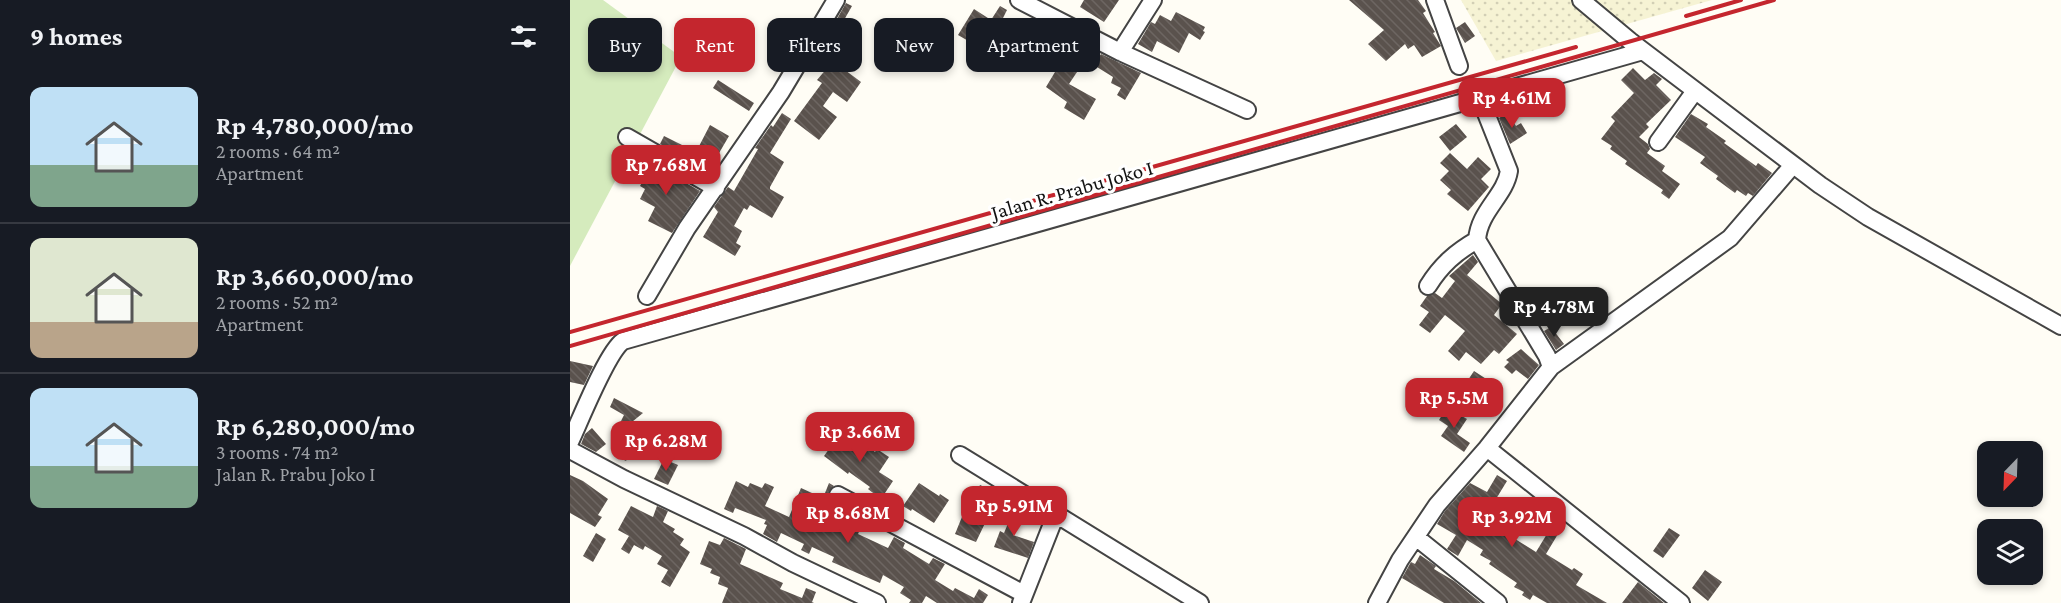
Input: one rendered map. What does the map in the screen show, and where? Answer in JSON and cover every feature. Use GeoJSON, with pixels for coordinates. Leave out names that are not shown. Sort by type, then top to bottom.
{"type":"FeatureCollection","features":[{"type":"Feature","properties":{"kind":"street"},"geometry":{"type":"LineString","coordinates":[[647,296],[687,228],[781,92],[836,0]]}},
{"type":"Feature","properties":{"kind":"street"},"geometry":{"type":"LineString","coordinates":[[1019,0],[1120,52],[1248,110]]}},
{"type":"Feature","properties":{"kind":"street"},"geometry":{"type":"LineString","coordinates":[[1120,52],[1153,0]]}},
{"type":"Feature","properties":{"kind":"street"},"geometry":{"type":"LineString","coordinates":[[1435,0],[1459,66]]}},
{"type":"Feature","properties":{"kind":"street"},"geometry":{"type":"LineString","coordinates":[[1581,0],[1695,91],[1868,218],[2061,326]]}},
{"type":"Feature","properties":{"kind":"street","name":"Jalan R. Prabu Joko I"},"geometry":{"type":"LineString","coordinates":[[570,442],[600,376],[616,348],[623,341],[1643,51]]}},
{"type":"Feature","properties":{"kind":"street"},"geometry":{"type":"LineString","coordinates":[[1658,142],[1695,91]]}},
{"type":"Feature","properties":{"kind":"street"},"geometry":{"type":"LineString","coordinates":[[1480,98],[1509,171],[1506,182],[1486,212],[1478,230],[1477,240],[1547,356],[1551,367]]}},
{"type":"Feature","properties":{"kind":"street"},"geometry":{"type":"LineString","coordinates":[[627,137],[716,188]]}},
{"type":"Feature","properties":{"kind":"street"},"geometry":{"type":"LineString","coordinates":[[1377,603],[1385,584],[1437,505],[1487,448],[1551,367],[1731,238],[1793,165]]}},
{"type":"Feature","properties":{"kind":"street"},"geometry":{"type":"LineString","coordinates":[[1428,286],[1436,272],[1458,251],[1477,240]]}},
{"type":"Feature","properties":{"kind":"street"},"geometry":{"type":"LineString","coordinates":[[1487,448],[1681,603]]}},
{"type":"Feature","properties":{"kind":"street"},"geometry":{"type":"LineString","coordinates":[[570,450],[624,479],[877,603]]}},
{"type":"Feature","properties":{"kind":"street"},"geometry":{"type":"LineString","coordinates":[[960,455],[1200,603]]}},
{"type":"Feature","properties":{"kind":"street"},"geometry":{"type":"LineString","coordinates":[[838,495],[1023,598],[1056,514]]}},
{"type":"Feature","properties":{"kind":"street"},"geometry":{"type":"LineString","coordinates":[[1416,538],[1498,603]]}},
{"type":"Feature","properties":{"kind":"shaded area"},"geometry":{"type":"Polygon","coordinates":[[[1461,0],[1712,0],[1496,61],[1461,0]]]}},
{"type":"Feature","properties":{"kind":"green space"},"geometry":{"type":"Polygon","coordinates":[[[570,0],[603,0],[628,18],[588,18],[588,72],[662,72],[662,43],[674,52],[674,70],[570,266],[570,0]]]}},
{"type":"Feature","properties":{"kind":"building"},"geometry":{"type":"Polygon","coordinates":[[[1084,0],[1119,0],[1104,22],[1080,7],[1084,0]]]}},
{"type":"Feature","properties":{"kind":"building"},"geometry":{"type":"Polygon","coordinates":[[[1349,0],[1418,0],[1426,11],[1423,13],[1441,46],[1422,57],[1414,45],[1408,49],[1405,44],[1386,61],[1368,44],[1384,30],[1349,0]]]}},
{"type":"Feature","properties":{"kind":"building"},"geometry":{"type":"Polygon","coordinates":[[[846,3],[852,6],[845,18],[838,18],[846,3]]]}},
{"type":"Feature","properties":{"kind":"building"},"geometry":{"type":"Polygon","coordinates":[[[1000,6],[1007,10],[1003,18],[992,18],[1000,6]]]}},
{"type":"Feature","properties":{"kind":"building"},"geometry":{"type":"Polygon","coordinates":[[[974,9],[988,18],[968,18],[974,9]]]}},
{"type":"Feature","properties":{"kind":"building"},"geometry":{"type":"Polygon","coordinates":[[[1176,12],[1205,27],[1200,40],[1189,33],[1179,53],[1157,41],[1152,52],[1138,44],[1151,22],[1155,24],[1160,15],[1171,21],[1176,12]]]}},
{"type":"Feature","properties":{"kind":"building"},"geometry":{"type":"Polygon","coordinates":[[[966,22],[966,40],[958,35],[966,22]]]}},
{"type":"Feature","properties":{"kind":"building"},"geometry":{"type":"Polygon","coordinates":[[[1465,22],[1475,36],[1465,43],[1456,28],[1465,22]]]}},
{"type":"Feature","properties":{"kind":"building"},"geometry":{"type":"Polygon","coordinates":[[[1101,54],[1141,73],[1125,100],[1117,95],[1121,88],[1111,83],[1113,77],[1100,69],[1101,54]]]}},
{"type":"Feature","properties":{"kind":"building"},"geometry":{"type":"Polygon","coordinates":[[[1633,68],[1645,80],[1654,73],[1662,79],[1656,85],[1671,100],[1646,124],[1649,127],[1639,137],[1648,144],[1650,149],[1647,153],[1665,166],[1662,171],[1680,184],[1669,199],[1661,193],[1663,190],[1625,164],[1627,161],[1610,149],[1612,146],[1601,139],[1615,121],[1611,117],[1634,93],[1621,80],[1633,68]]]}},
{"type":"Feature","properties":{"kind":"building"},"geometry":{"type":"Polygon","coordinates":[[[824,72],[848,72],[861,82],[847,102],[833,92],[823,106],[837,117],[819,140],[794,121],[822,83],[817,80],[824,72]]]}},
{"type":"Feature","properties":{"kind":"building"},"geometry":{"type":"Polygon","coordinates":[[[1055,72],[1077,72],[1069,84],[1096,99],[1084,120],[1064,108],[1067,102],[1046,87],[1055,72]]]}},
{"type":"Feature","properties":{"kind":"building"},"geometry":{"type":"Polygon","coordinates":[[[718,80],[754,103],[749,111],[713,88],[718,80]]]}},
{"type":"Feature","properties":{"kind":"building"},"geometry":{"type":"Polygon","coordinates":[[[782,113],[791,119],[770,153],[784,162],[770,189],[784,197],[772,218],[750,205],[747,210],[744,208],[734,226],[742,231],[736,243],[741,246],[735,256],[703,237],[718,212],[714,207],[728,187],[734,191],[758,149],[755,148],[782,113]]]}},
{"type":"Feature","properties":{"kind":"building"},"geometry":{"type":"Polygon","coordinates":[[[1507,113],[1516,126],[1521,123],[1527,133],[1510,144],[1499,118],[1507,113]]]}},
{"type":"Feature","properties":{"kind":"building"},"geometry":{"type":"Polygon","coordinates":[[[1691,114],[1708,124],[1706,127],[1726,141],[1724,143],[1756,166],[1758,163],[1772,173],[1753,196],[1748,193],[1746,196],[1737,190],[1735,193],[1716,179],[1718,176],[1700,163],[1705,157],[1675,137],[1691,114]]]}},
{"type":"Feature","properties":{"kind":"building"},"geometry":{"type":"Polygon","coordinates":[[[1456,124],[1467,137],[1450,151],[1439,137],[1456,124]]]}},
{"type":"Feature","properties":{"kind":"building"},"geometry":{"type":"Polygon","coordinates":[[[710,125],[729,136],[708,172],[660,144],[664,136],[696,152],[710,125]]]}},
{"type":"Feature","properties":{"kind":"building"},"geometry":{"type":"Polygon","coordinates":[[[1450,153],[1467,169],[1478,157],[1491,169],[1481,179],[1489,187],[1468,211],[1447,194],[1451,190],[1440,180],[1449,171],[1440,163],[1450,153]]]}},
{"type":"Feature","properties":{"kind":"building"},"geometry":{"type":"Polygon","coordinates":[[[639,156],[700,191],[672,233],[648,221],[655,207],[640,199],[645,189],[640,186],[645,177],[640,174],[645,165],[636,161],[639,156]]]}},
{"type":"Feature","properties":{"kind":"building"},"geometry":{"type":"Polygon","coordinates":[[[1473,255],[1478,262],[1467,275],[1502,304],[1494,315],[1517,334],[1499,354],[1494,350],[1481,364],[1466,352],[1459,361],[1448,351],[1465,331],[1445,315],[1430,333],[1419,325],[1429,312],[1420,306],[1427,296],[1435,293],[1442,298],[1455,281],[1449,276],[1473,255]]]}},
{"type":"Feature","properties":{"kind":"building"},"geometry":{"type":"Polygon","coordinates":[[[1551,327],[1564,344],[1556,350],[1544,331],[1551,327]]]}},
{"type":"Feature","properties":{"kind":"building"},"geometry":{"type":"Polygon","coordinates":[[[1521,349],[1539,365],[1528,379],[1516,370],[1512,374],[1504,367],[1509,362],[1506,360],[1521,349]]]}},
{"type":"Feature","properties":{"kind":"building"},"geometry":{"type":"Polygon","coordinates":[[[570,361],[593,366],[584,385],[570,382],[570,361]]]}},
{"type":"Feature","properties":{"kind":"building"},"geometry":{"type":"Polygon","coordinates":[[[1474,371],[1494,384],[1483,402],[1462,389],[1474,371]]]}},
{"type":"Feature","properties":{"kind":"building"},"geometry":{"type":"Polygon","coordinates":[[[614,398],[643,413],[627,426],[620,423],[624,415],[610,407],[614,398]]]}},
{"type":"Feature","properties":{"kind":"building"},"geometry":{"type":"Polygon","coordinates":[[[1447,407],[1467,419],[1457,434],[1470,443],[1464,452],[1441,436],[1448,426],[1439,420],[1447,407]]]}},
{"type":"Feature","properties":{"kind":"building"},"geometry":{"type":"Polygon","coordinates":[[[592,428],[606,444],[596,452],[581,444],[585,434],[592,428]]]}},
{"type":"Feature","properties":{"kind":"building"},"geometry":{"type":"Polygon","coordinates":[[[629,431],[639,436],[626,461],[616,456],[629,431]]]}},
{"type":"Feature","properties":{"kind":"building"},"geometry":{"type":"Polygon","coordinates":[[[842,431],[859,442],[861,440],[875,452],[877,449],[889,457],[879,472],[893,481],[881,499],[868,489],[870,487],[824,456],[842,431]]]}},
{"type":"Feature","properties":{"kind":"building"},"geometry":{"type":"Polygon","coordinates":[[[664,459],[678,465],[668,485],[654,479],[664,459]]]}},
{"type":"Feature","properties":{"kind":"building"},"geometry":{"type":"Polygon","coordinates":[[[570,475],[583,481],[608,499],[598,515],[602,517],[595,527],[570,513],[570,475]]]}},
{"type":"Feature","properties":{"kind":"building"},"geometry":{"type":"Polygon","coordinates":[[[1497,475],[1507,481],[1485,517],[1507,530],[1526,499],[1534,504],[1515,539],[1536,552],[1553,524],[1561,529],[1546,554],[1583,574],[1576,585],[1607,603],[1547,603],[1533,595],[1530,600],[1522,595],[1524,592],[1514,587],[1517,583],[1489,564],[1491,561],[1480,555],[1483,550],[1467,540],[1458,556],[1447,549],[1456,535],[1437,524],[1445,511],[1470,483],[1487,492],[1497,475]]]}},
{"type":"Feature","properties":{"kind":"building"},"geometry":{"type":"Polygon","coordinates":[[[736,481],[748,487],[750,483],[762,488],[765,483],[774,487],[765,506],[789,517],[801,488],[823,498],[829,483],[834,486],[829,491],[830,502],[825,514],[852,526],[856,516],[864,521],[858,534],[888,548],[894,537],[905,543],[903,548],[929,564],[933,558],[945,564],[935,580],[953,591],[955,588],[974,598],[979,589],[988,595],[983,603],[937,603],[926,596],[922,603],[909,603],[911,600],[900,593],[904,587],[883,575],[880,583],[832,562],[834,557],[812,547],[809,554],[801,550],[804,544],[781,533],[777,542],[763,534],[767,525],[764,524],[766,520],[735,508],[733,513],[724,509],[736,481]]]}},
{"type":"Feature","properties":{"kind":"building"},"geometry":{"type":"Polygon","coordinates":[[[919,483],[949,500],[934,523],[903,506],[919,483]]]}},
{"type":"Feature","properties":{"kind":"building"},"geometry":{"type":"Polygon","coordinates":[[[980,485],[999,494],[976,542],[955,534],[966,507],[969,509],[980,485]]]}},
{"type":"Feature","properties":{"kind":"building"},"geometry":{"type":"Polygon","coordinates":[[[1017,502],[1024,507],[1013,535],[1034,542],[1028,558],[994,547],[1000,531],[1004,533],[1017,502]]]}},
{"type":"Feature","properties":{"kind":"building"},"geometry":{"type":"Polygon","coordinates":[[[631,506],[653,517],[657,506],[668,511],[663,522],[675,529],[673,532],[684,539],[680,545],[690,552],[670,587],[661,582],[668,570],[657,564],[662,556],[645,546],[643,550],[634,545],[629,554],[621,549],[629,536],[618,530],[631,506]]]}},
{"type":"Feature","properties":{"kind":"building"},"geometry":{"type":"Polygon","coordinates":[[[1669,528],[1680,535],[1663,558],[1653,551],[1669,528]]]}},
{"type":"Feature","properties":{"kind":"building"},"geometry":{"type":"Polygon","coordinates":[[[596,533],[606,539],[593,562],[583,556],[596,533]]]}},
{"type":"Feature","properties":{"kind":"building"},"geometry":{"type":"Polygon","coordinates":[[[724,538],[746,549],[740,564],[783,583],[780,589],[802,598],[806,588],[816,592],[812,602],[814,603],[722,603],[728,588],[718,584],[720,577],[710,573],[712,569],[700,564],[709,541],[720,545],[724,538]]]}},
{"type":"Feature","properties":{"kind":"building"},"geometry":{"type":"Polygon","coordinates":[[[1420,555],[1436,566],[1434,569],[1454,581],[1481,603],[1444,603],[1402,578],[1411,562],[1415,564],[1420,555]]]}},
{"type":"Feature","properties":{"kind":"building"},"geometry":{"type":"Polygon","coordinates":[[[1705,570],[1722,582],[1708,601],[1692,588],[1705,570]]]}},
{"type":"Feature","properties":{"kind":"building"},"geometry":{"type":"Polygon","coordinates":[[[1638,582],[1664,603],[1622,603],[1638,582]]]}},
{"type":"Feature","properties":{"kind":"railway"},"geometry":{"type":"LineString","coordinates":[[1686,16],[1741,0]]}},
{"type":"Feature","properties":{"kind":"railway"},"geometry":{"type":"LineString","coordinates":[[570,346],[1774,0]]}},
{"type":"Feature","properties":{"kind":"railway"},"geometry":{"type":"LineString","coordinates":[[570,332],[1576,47]]}}]}
